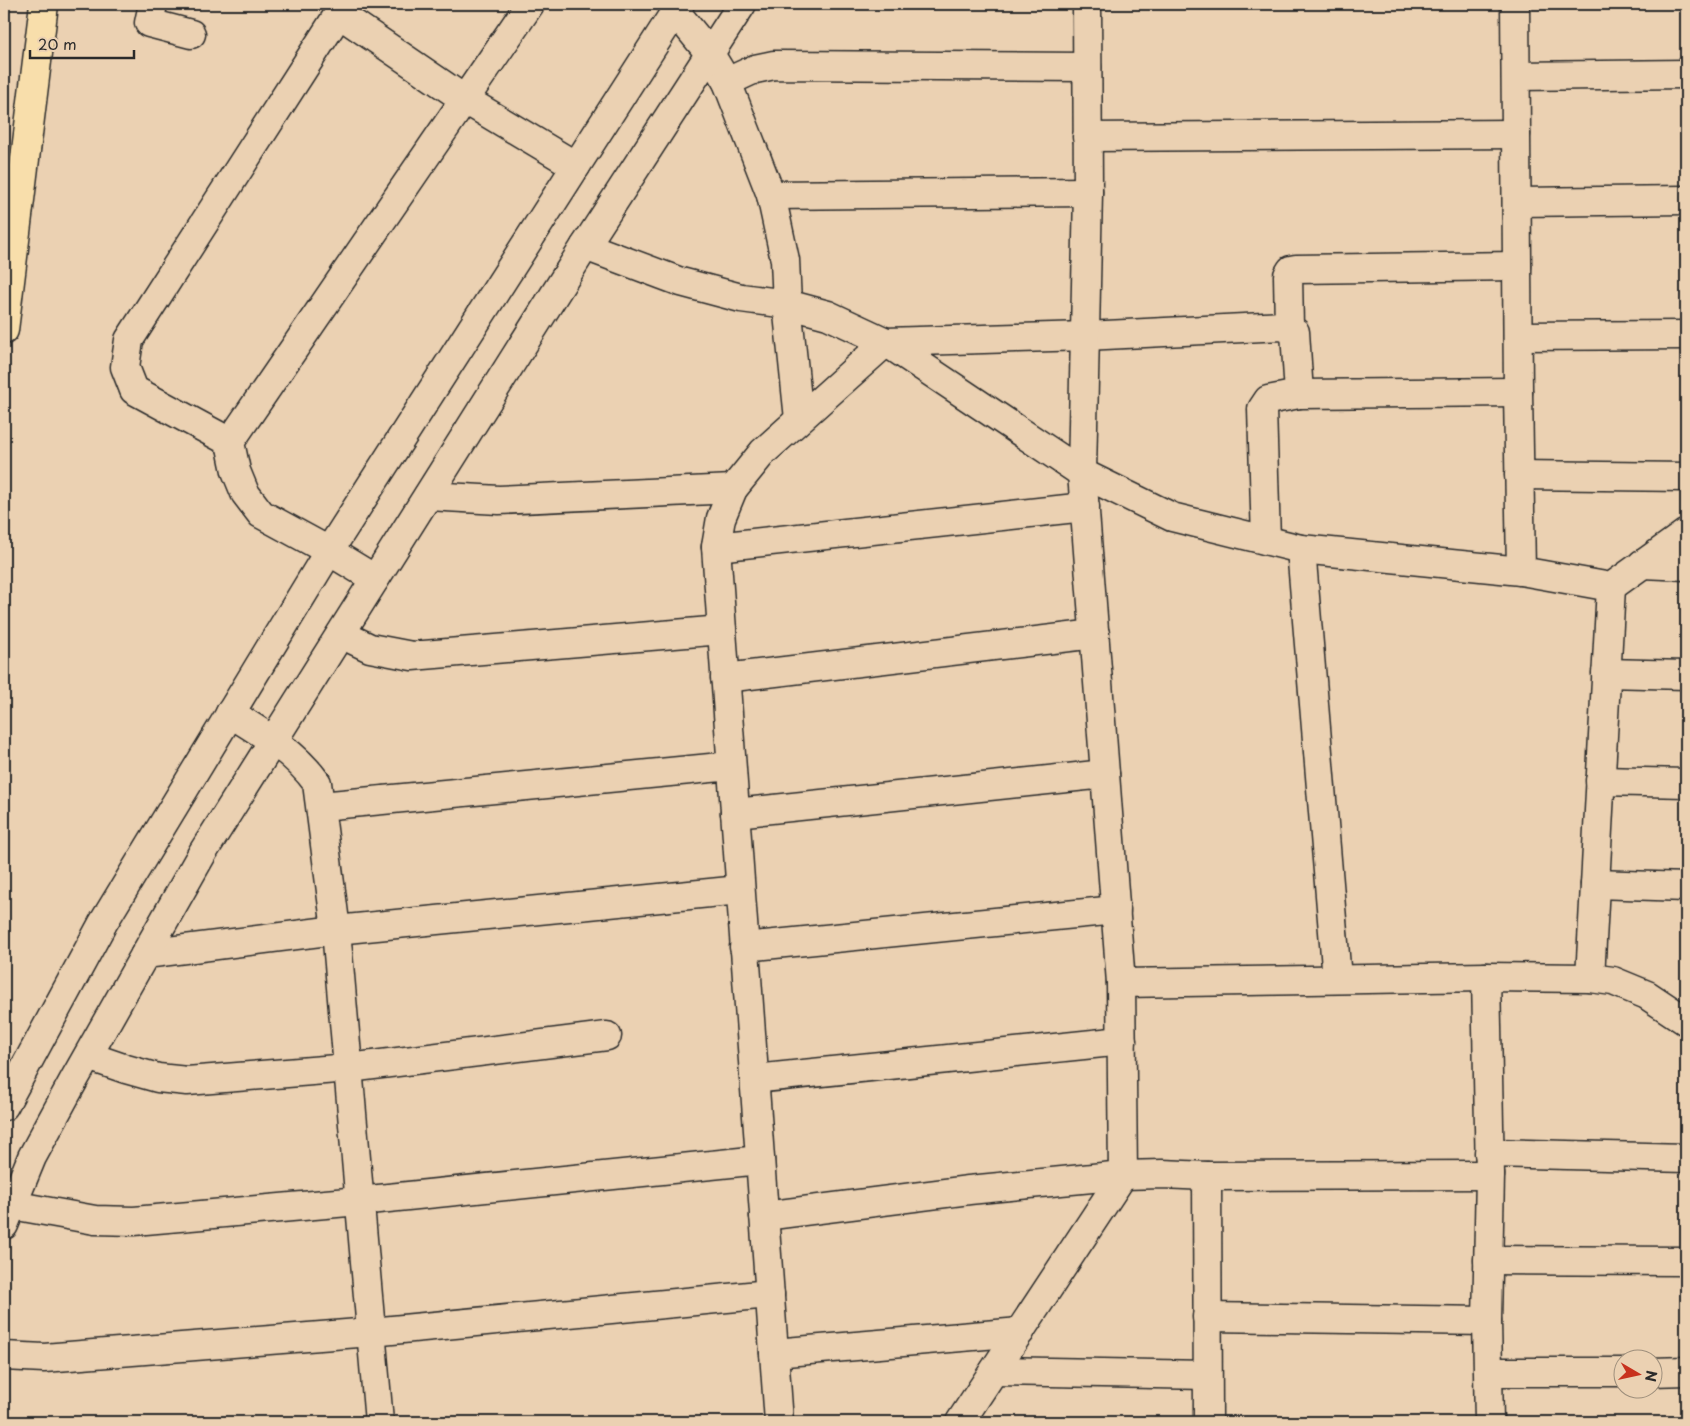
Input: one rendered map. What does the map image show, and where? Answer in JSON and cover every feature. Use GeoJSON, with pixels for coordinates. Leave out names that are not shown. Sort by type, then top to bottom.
{"type":"FeatureCollection","features":[{"type":"Feature","properties":{"kind":"main road"},"geometry":{"type":"LineString","coordinates":[[4,330],[44,4]]}},
{"type":"Feature","properties":{"kind":"street"},"geometry":{"type":"LineString","coordinates":[[153,4],[149,23],[191,34]]}},
{"type":"Feature","properties":{"kind":"street"},"geometry":{"type":"LineString","coordinates":[[375,579],[329,551],[261,514],[245,493],[236,471],[230,442],[530,4]]}},
{"type":"Feature","properties":{"kind":"street"},"geometry":{"type":"LineString","coordinates":[[742,4],[585,246],[204,852],[32,1157],[8,1215],[134,1221],[359,1201],[760,1160]]}},
{"type":"Feature","properties":{"kind":"street"},"geometry":{"type":"LineString","coordinates":[[960,1422],[1124,1175],[1121,983],[1082,473],[1088,192],[1086,4]]}},
{"type":"Feature","properties":{"kind":"street"},"geometry":{"type":"LineString","coordinates":[[1515,4],[1521,571]]}},
{"type":"Feature","properties":{"kind":"street"},"geometry":{"type":"LineString","coordinates":[[4,1106],[103,923],[329,551],[678,7],[710,54],[726,82],[771,195],[786,260],[787,304],[800,419]]}},
{"type":"Feature","properties":{"kind":"street"},"geometry":{"type":"LineString","coordinates":[[230,442],[134,390],[126,366],[128,340],[341,8],[464,98],[576,166]]}},
{"type":"Feature","properties":{"kind":"street"},"geometry":{"type":"LineString","coordinates":[[726,82],[755,69],[774,65],[1087,67]]}},
{"type":"Feature","properties":{"kind":"street"},"geometry":{"type":"LineString","coordinates":[[1516,76],[1686,74]]}},
{"type":"Feature","properties":{"kind":"street"},"geometry":{"type":"LineString","coordinates":[[1087,137],[1516,134]]}},
{"type":"Feature","properties":{"kind":"street"},"geometry":{"type":"LineString","coordinates":[[771,195],[1088,192]]}},
{"type":"Feature","properties":{"kind":"street"},"geometry":{"type":"LineString","coordinates":[[1517,202],[1686,200]]}},
{"type":"Feature","properties":{"kind":"street"},"geometry":{"type":"LineString","coordinates":[[585,246],[681,282],[741,298],[787,304],[828,315],[886,342],[1082,473],[1172,517],[1301,550],[1521,571],[1611,586],[1686,532]]}},
{"type":"Feature","properties":{"kind":"street"},"geometry":{"type":"LineString","coordinates":[[1289,328],[1288,275],[1291,270],[1517,266]]}},
{"type":"Feature","properties":{"kind":"street"},"geometry":{"type":"LineString","coordinates":[[779,1422],[716,546],[720,518],[733,489],[763,452],[886,342],[1086,336],[1282,326],[1295,332],[1299,394]]}},
{"type":"Feature","properties":{"kind":"street"},"geometry":{"type":"LineString","coordinates":[[1518,336],[1686,334]]}},
{"type":"Feature","properties":{"kind":"street"},"geometry":{"type":"LineString","coordinates":[[1266,540],[1262,409],[1268,400],[1299,394],[1518,392]]}},
{"type":"Feature","properties":{"kind":"street"},"geometry":{"type":"LineString","coordinates":[[1519,475],[1686,477]]}},
{"type":"Feature","properties":{"kind":"street"},"geometry":{"type":"LineString","coordinates":[[428,496],[499,500],[733,489]]}},
{"type":"Feature","properties":{"kind":"street"},"geometry":{"type":"LineString","coordinates":[[716,546],[1085,507]]}},
{"type":"Feature","properties":{"kind":"street"},"geometry":{"type":"LineString","coordinates":[[1301,550],[1338,979]]}},
{"type":"Feature","properties":{"kind":"street"},"geometry":{"type":"LineString","coordinates":[[1642,564],[1686,566]]}},
{"type":"Feature","properties":{"kind":"street"},"geometry":{"type":"LineString","coordinates":[[1590,978],[1611,586]]}},
{"type":"Feature","properties":{"kind":"street"},"geometry":{"type":"LineString","coordinates":[[341,634],[370,648],[412,656],[722,630]]}},
{"type":"Feature","properties":{"kind":"street"},"geometry":{"type":"LineString","coordinates":[[724,678],[1095,634]]}},
{"type":"Feature","properties":{"kind":"street"},"geometry":{"type":"LineString","coordinates":[[1606,673],[1686,675]]}},
{"type":"Feature","properties":{"kind":"street"},"geometry":{"type":"LineString","coordinates":[[230,714],[274,740],[308,769],[317,783],[336,930],[379,1422]]}},
{"type":"Feature","properties":{"kind":"street"},"geometry":{"type":"LineString","coordinates":[[321,806],[731,766]]}},
{"type":"Feature","properties":{"kind":"street"},"geometry":{"type":"LineString","coordinates":[[735,813],[1105,774]]}},
{"type":"Feature","properties":{"kind":"street"},"geometry":{"type":"LineString","coordinates":[[1600,781],[1686,783]]}},
{"type":"Feature","properties":{"kind":"street"},"geometry":{"type":"LineString","coordinates":[[1595,884],[1686,887]]}},
{"type":"Feature","properties":{"kind":"street"},"geometry":{"type":"LineString","coordinates":[[145,954],[336,930],[740,890]]}},
{"type":"Feature","properties":{"kind":"street"},"geometry":{"type":"LineString","coordinates":[[744,947],[1116,910]]}},
{"type":"Feature","properties":{"kind":"street"},"geometry":{"type":"LineString","coordinates":[[1486,977],[1490,1164],[1487,1321],[1489,1422]]}},
{"type":"Feature","properties":{"kind":"street"},"geometry":{"type":"LineString","coordinates":[[1121,983],[1486,977],[1590,978],[1613,982],[1647,995],[1686,1021]]}},
{"type":"Feature","properties":{"kind":"street"},"geometry":{"type":"LineString","coordinates":[[1647,995],[1686,995]]}},
{"type":"Feature","properties":{"kind":"street"},"geometry":{"type":"LineString","coordinates":[[88,1056],[158,1078],[187,1080],[349,1068],[607,1036]]}},
{"type":"Feature","properties":{"kind":"street"},"geometry":{"type":"LineString","coordinates":[[754,1079],[1122,1041]]}},
{"type":"Feature","properties":{"kind":"street"},"geometry":{"type":"LineString","coordinates":[[764,1216],[968,1190],[1124,1175],[1207,1176],[1686,1158]]}},
{"type":"Feature","properties":{"kind":"street"},"geometry":{"type":"LineString","coordinates":[[1207,1176],[1208,1422]]}},
{"type":"Feature","properties":{"kind":"street"},"geometry":{"type":"LineString","coordinates":[[1488,1260],[1686,1261]]}},
{"type":"Feature","properties":{"kind":"street"},"geometry":{"type":"LineString","coordinates":[[4,1356],[44,1358],[371,1332],[770,1294]]}},
{"type":"Feature","properties":{"kind":"street"},"geometry":{"type":"LineString","coordinates":[[1207,1317],[1487,1321]]}},
{"type":"Feature","properties":{"kind":"street"},"geometry":{"type":"LineString","coordinates":[[774,1353],[1020,1332]]}},
{"type":"Feature","properties":{"kind":"street"},"geometry":{"type":"LineString","coordinates":[[994,1372],[1207,1375]]}},
{"type":"Feature","properties":{"kind":"street"},"geometry":{"type":"LineString","coordinates":[[1489,1372],[1612,1372]]}},
{"type":"Feature","properties":{"kind":"street"},"geometry":{"type":"LineString","coordinates":[[1662,1372],[1686,1372]]}}]}
